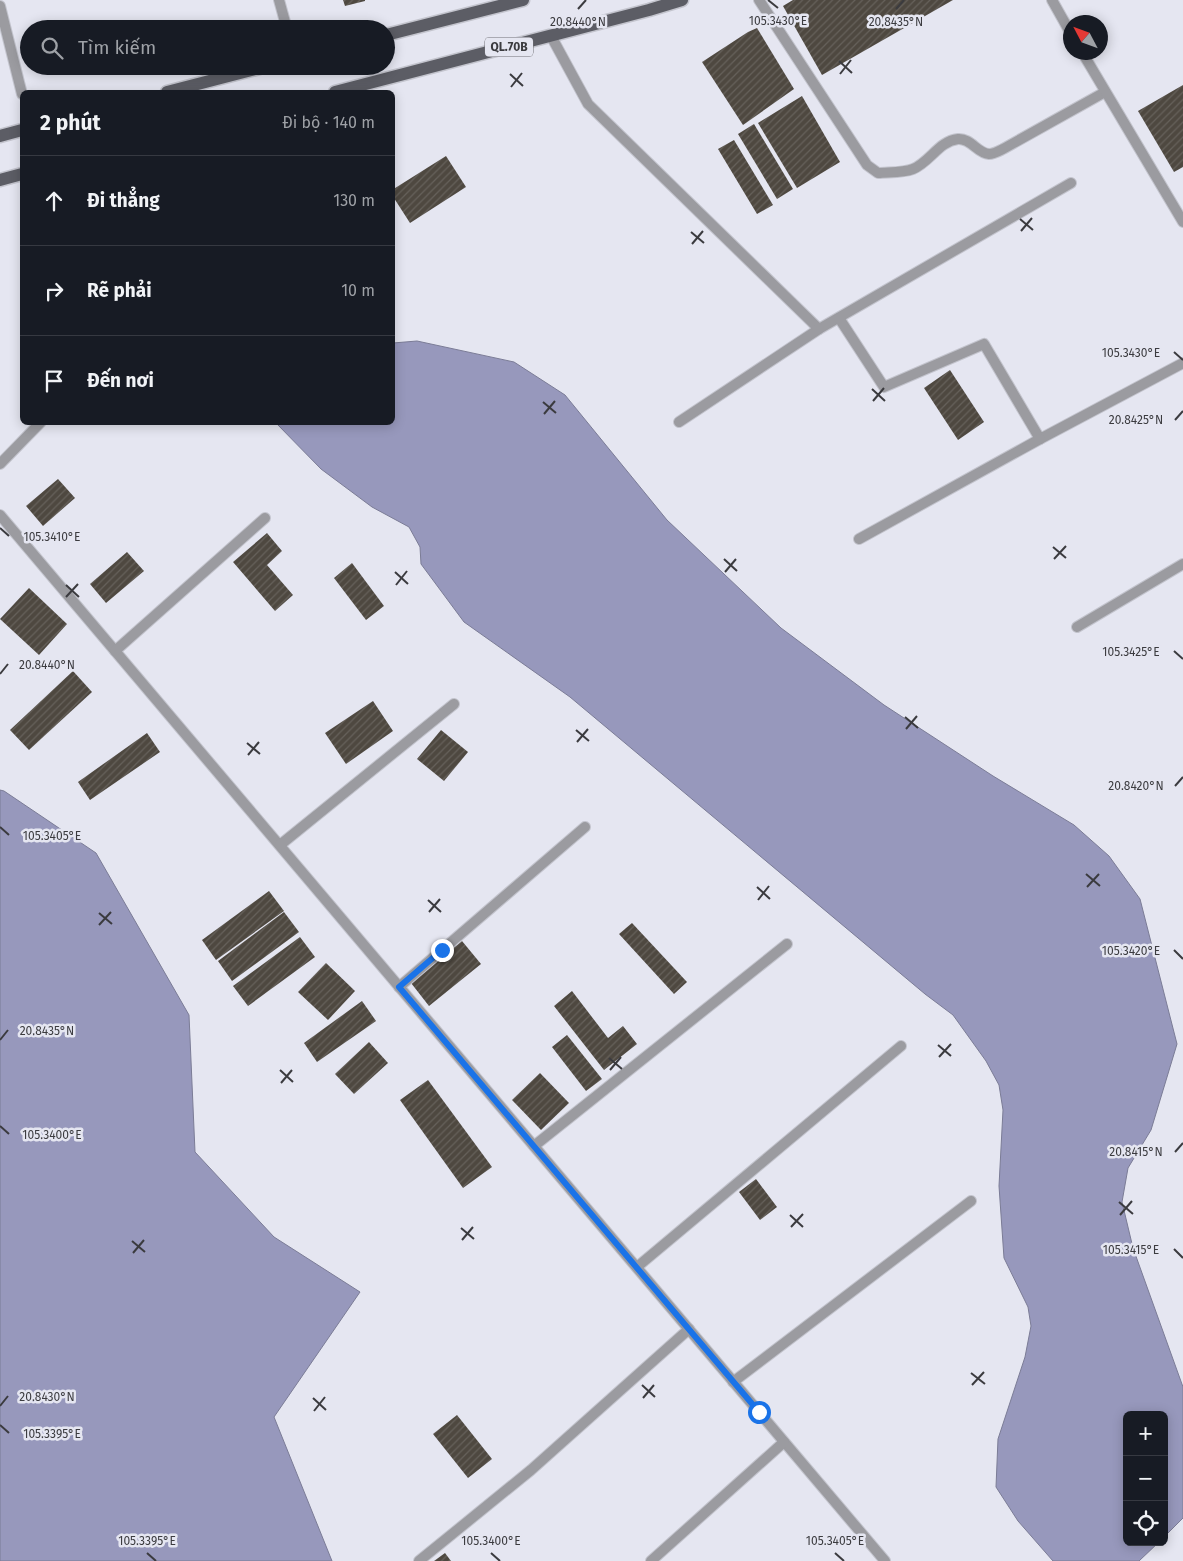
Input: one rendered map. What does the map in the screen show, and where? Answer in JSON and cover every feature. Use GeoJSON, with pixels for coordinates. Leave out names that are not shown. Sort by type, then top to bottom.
{"type":"FeatureCollection","features":[{"type":"Feature","properties":{"kind":"main road"},"geometry":{"type":"LineString","coordinates":[[395,33],[522,0]]}},
{"type":"Feature","properties":{"kind":"main road","name":"QL.70B"},"geometry":{"type":"LineString","coordinates":[[343,90],[682,0]]}},
{"type":"Feature","properties":{"kind":"main road"},"geometry":{"type":"LineString","coordinates":[[175,90],[232,75]]}},
{"type":"Feature","properties":{"kind":"main road"},"geometry":{"type":"LineString","coordinates":[[0,136],[20,131]]}},
{"type":"Feature","properties":{"kind":"main road"},"geometry":{"type":"LineString","coordinates":[[0,180],[20,175]]}},
{"type":"Feature","properties":{"kind":"street"},"geometry":{"type":"LineString","coordinates":[[279,0],[285,20]]}},
{"type":"Feature","properties":{"kind":"street"},"geometry":{"type":"LineString","coordinates":[[759,0],[867,165],[878,173],[913,169],[947,142],[957,139],[963,140],[982,152],[990,154],[1004,149],[1104,92]]}},
{"type":"Feature","properties":{"kind":"street"},"geometry":{"type":"LineString","coordinates":[[1052,0],[1063,20]]}},
{"type":"Feature","properties":{"kind":"street"},"geometry":{"type":"LineString","coordinates":[[0,6],[21,90]]}},
{"type":"Feature","properties":{"kind":"street"},"geometry":{"type":"LineString","coordinates":[[551,36],[588,104],[819,329]]}},
{"type":"Feature","properties":{"kind":"street"},"geometry":{"type":"LineString","coordinates":[[1086,60],[1183,222]]}},
{"type":"Feature","properties":{"kind":"street"},"geometry":{"type":"LineString","coordinates":[[679,422],[819,329],[1071,183]]}},
{"type":"Feature","properties":{"kind":"street"},"geometry":{"type":"LineString","coordinates":[[839,318],[884,387],[984,344],[1040,439]]}},
{"type":"Feature","properties":{"kind":"street"},"geometry":{"type":"LineString","coordinates":[[859,539],[1183,363]]}},
{"type":"Feature","properties":{"kind":"street"},"geometry":{"type":"LineString","coordinates":[[0,464],[38,425]]}},
{"type":"Feature","properties":{"kind":"street"},"geometry":{"type":"LineString","coordinates":[[0,515],[689,1329],[881,1559]]}},
{"type":"Feature","properties":{"kind":"street"},"geometry":{"type":"LineString","coordinates":[[115,651],[265,518]]}},
{"type":"Feature","properties":{"kind":"street"},"geometry":{"type":"LineString","coordinates":[[1077,627],[1183,564]]}},
{"type":"Feature","properties":{"kind":"street"},"geometry":{"type":"LineString","coordinates":[[280,845],[454,704]]}},
{"type":"Feature","properties":{"kind":"street"},"geometry":{"type":"LineString","coordinates":[[399,987],[585,827]]}},
{"type":"Feature","properties":{"kind":"street"},"geometry":{"type":"LineString","coordinates":[[534,1146],[787,944]]}},
{"type":"Feature","properties":{"kind":"street"},"geometry":{"type":"LineString","coordinates":[[636,1267],[901,1046]]}},
{"type":"Feature","properties":{"kind":"street"},"geometry":{"type":"LineString","coordinates":[[733,1382],[971,1201]]}},
{"type":"Feature","properties":{"kind":"street"},"geometry":{"type":"LineString","coordinates":[[419,1561],[531,1470],[689,1329]]}},
{"type":"Feature","properties":{"kind":"street"},"geometry":{"type":"LineString","coordinates":[[651,1561],[784,1442]]}},
{"type":"Feature","properties":{"kind":"water"},"geometry":{"type":"Polygon","coordinates":[[[417,341],[514,362],[565,395],[667,520],[781,628],[884,705],[993,776],[1074,825],[1109,856],[1140,899],[1177,1044],[1151,1130],[1128,1168],[1122,1202],[1133,1248],[1183,1387],[1183,1518],[1168,1533],[1168,1411],[1123,1411],[1123,1546],[1155,1546],[1139,1561],[1053,1561],[1018,1521],[996,1487],[998,1439],[1025,1357],[1031,1326],[1028,1307],[1004,1258],[999,1186],[1003,1110],[999,1085],[986,1061],[953,1015],[925,994],[570,697],[464,622],[421,564],[420,547],[409,527],[372,507],[321,469],[278,425],[395,425],[395,343],[417,341]]]}},
{"type":"Feature","properties":{"kind":"water"},"geometry":{"type":"Polygon","coordinates":[[[0,790],[96,853],[189,1015],[195,1152],[274,1237],[360,1292],[274,1417],[332,1561],[0,1561],[0,790]]]}},
{"type":"Feature","properties":{"kind":"building"},"geometry":{"type":"Polygon","coordinates":[[[343,0],[365,0],[365,1],[345,6],[343,0]]]}},
{"type":"Feature","properties":{"kind":"building"},"geometry":{"type":"Polygon","coordinates":[[[793,0],[953,0],[822,75],[783,6],[793,0]]]}},
{"type":"Feature","properties":{"kind":"building"},"geometry":{"type":"Polygon","coordinates":[[[757,28],[794,89],[743,125],[702,62],[757,28]]]}},
{"type":"Feature","properties":{"kind":"building"},"geometry":{"type":"Polygon","coordinates":[[[1183,85],[1183,167],[1174,172],[1138,111],[1183,85]]]}},
{"type":"Feature","properties":{"kind":"building"},"geometry":{"type":"Polygon","coordinates":[[[802,96],[840,162],[797,188],[758,123],[802,96]]]}},
{"type":"Feature","properties":{"kind":"building"},"geometry":{"type":"Polygon","coordinates":[[[754,124],[793,189],[777,199],[738,134],[754,124]]]}},
{"type":"Feature","properties":{"kind":"building"},"geometry":{"type":"Polygon","coordinates":[[[734,140],[773,205],[757,214],[718,149],[734,140]]]}},
{"type":"Feature","properties":{"kind":"building"},"geometry":{"type":"Polygon","coordinates":[[[446,156],[466,187],[410,223],[395,200],[395,188],[446,156]]]}},
{"type":"Feature","properties":{"kind":"building"},"geometry":{"type":"Polygon","coordinates":[[[950,370],[984,422],[958,440],[924,388],[950,370]]]}},
{"type":"Feature","properties":{"kind":"building"},"geometry":{"type":"Polygon","coordinates":[[[58,479],[75,498],[43,526],[26,506],[58,479]]]}},
{"type":"Feature","properties":{"kind":"building"},"geometry":{"type":"Polygon","coordinates":[[[267,533],[282,551],[267,565],[293,595],[275,611],[233,562],[267,533]]]}},
{"type":"Feature","properties":{"kind":"building"},"geometry":{"type":"Polygon","coordinates":[[[127,552],[144,571],[106,603],[90,584],[127,552]]]}},
{"type":"Feature","properties":{"kind":"building"},"geometry":{"type":"Polygon","coordinates":[[[352,563],[384,606],[366,620],[334,578],[352,563]]]}},
{"type":"Feature","properties":{"kind":"building"},"geometry":{"type":"Polygon","coordinates":[[[29,588],[67,624],[39,655],[0,619],[29,588]]]}},
{"type":"Feature","properties":{"kind":"building"},"geometry":{"type":"Polygon","coordinates":[[[73,671],[92,692],[29,750],[10,730],[73,671]]]}},
{"type":"Feature","properties":{"kind":"building"},"geometry":{"type":"Polygon","coordinates":[[[373,701],[393,731],[346,764],[325,733],[373,701]]]}},
{"type":"Feature","properties":{"kind":"building"},"geometry":{"type":"Polygon","coordinates":[[[441,730],[468,752],[444,781],[417,759],[441,730]]]}},
{"type":"Feature","properties":{"kind":"building"},"geometry":{"type":"Polygon","coordinates":[[[147,733],[160,752],[90,800],[78,782],[147,733]]]}},
{"type":"Feature","properties":{"kind":"building"},"geometry":{"type":"Polygon","coordinates":[[[269,891],[284,911],[216,960],[202,940],[269,891]]]}},
{"type":"Feature","properties":{"kind":"building"},"geometry":{"type":"Polygon","coordinates":[[[284,912],[299,932],[232,981],[218,961],[284,912]]]}},
{"type":"Feature","properties":{"kind":"building"},"geometry":{"type":"Polygon","coordinates":[[[632,923],[687,982],[674,994],[619,934],[632,923]]]}},
{"type":"Feature","properties":{"kind":"building"},"geometry":{"type":"Polygon","coordinates":[[[300,937],[315,957],[248,1006],[233,986],[300,937]]]}},
{"type":"Feature","properties":{"kind":"building"},"geometry":{"type":"Polygon","coordinates":[[[462,941],[481,964],[429,1006],[411,983],[462,941]]]}},
{"type":"Feature","properties":{"kind":"building"},"geometry":{"type":"Polygon","coordinates":[[[326,963],[355,991],[328,1020],[298,992],[326,963]]]}},
{"type":"Feature","properties":{"kind":"building"},"geometry":{"type":"Polygon","coordinates":[[[572,991],[608,1038],[623,1026],[637,1044],[604,1070],[554,1006],[572,991]]]}},
{"type":"Feature","properties":{"kind":"building"},"geometry":{"type":"Polygon","coordinates":[[[362,1001],[376,1021],[317,1062],[304,1043],[362,1001]]]}},
{"type":"Feature","properties":{"kind":"building"},"geometry":{"type":"Polygon","coordinates":[[[567,1035],[602,1079],[586,1091],[552,1047],[567,1035]]]}},
{"type":"Feature","properties":{"kind":"building"},"geometry":{"type":"Polygon","coordinates":[[[369,1042],[388,1063],[354,1094],[335,1074],[369,1042]]]}},
{"type":"Feature","properties":{"kind":"building"},"geometry":{"type":"Polygon","coordinates":[[[540,1073],[569,1103],[541,1130],[512,1100],[540,1073]]]}},
{"type":"Feature","properties":{"kind":"building"},"geometry":{"type":"Polygon","coordinates":[[[428,1080],[492,1167],[463,1188],[400,1100],[428,1080]]]}},
{"type":"Feature","properties":{"kind":"building"},"geometry":{"type":"Polygon","coordinates":[[[756,1179],[777,1207],[760,1220],[739,1192],[756,1179]]]}},
{"type":"Feature","properties":{"kind":"building"},"geometry":{"type":"Polygon","coordinates":[[[457,1415],[492,1459],[468,1478],[433,1434],[457,1415]]]}},
{"type":"Feature","properties":{"kind":"building"},"geometry":{"type":"Polygon","coordinates":[[[445,1553],[451,1561],[434,1561],[445,1553]]]}},
{"type":"Feature","properties":{"kind":"route"},"geometry":{"type":"LineString","coordinates":[[442,950],[399,987],[759,1412]]}}]}
